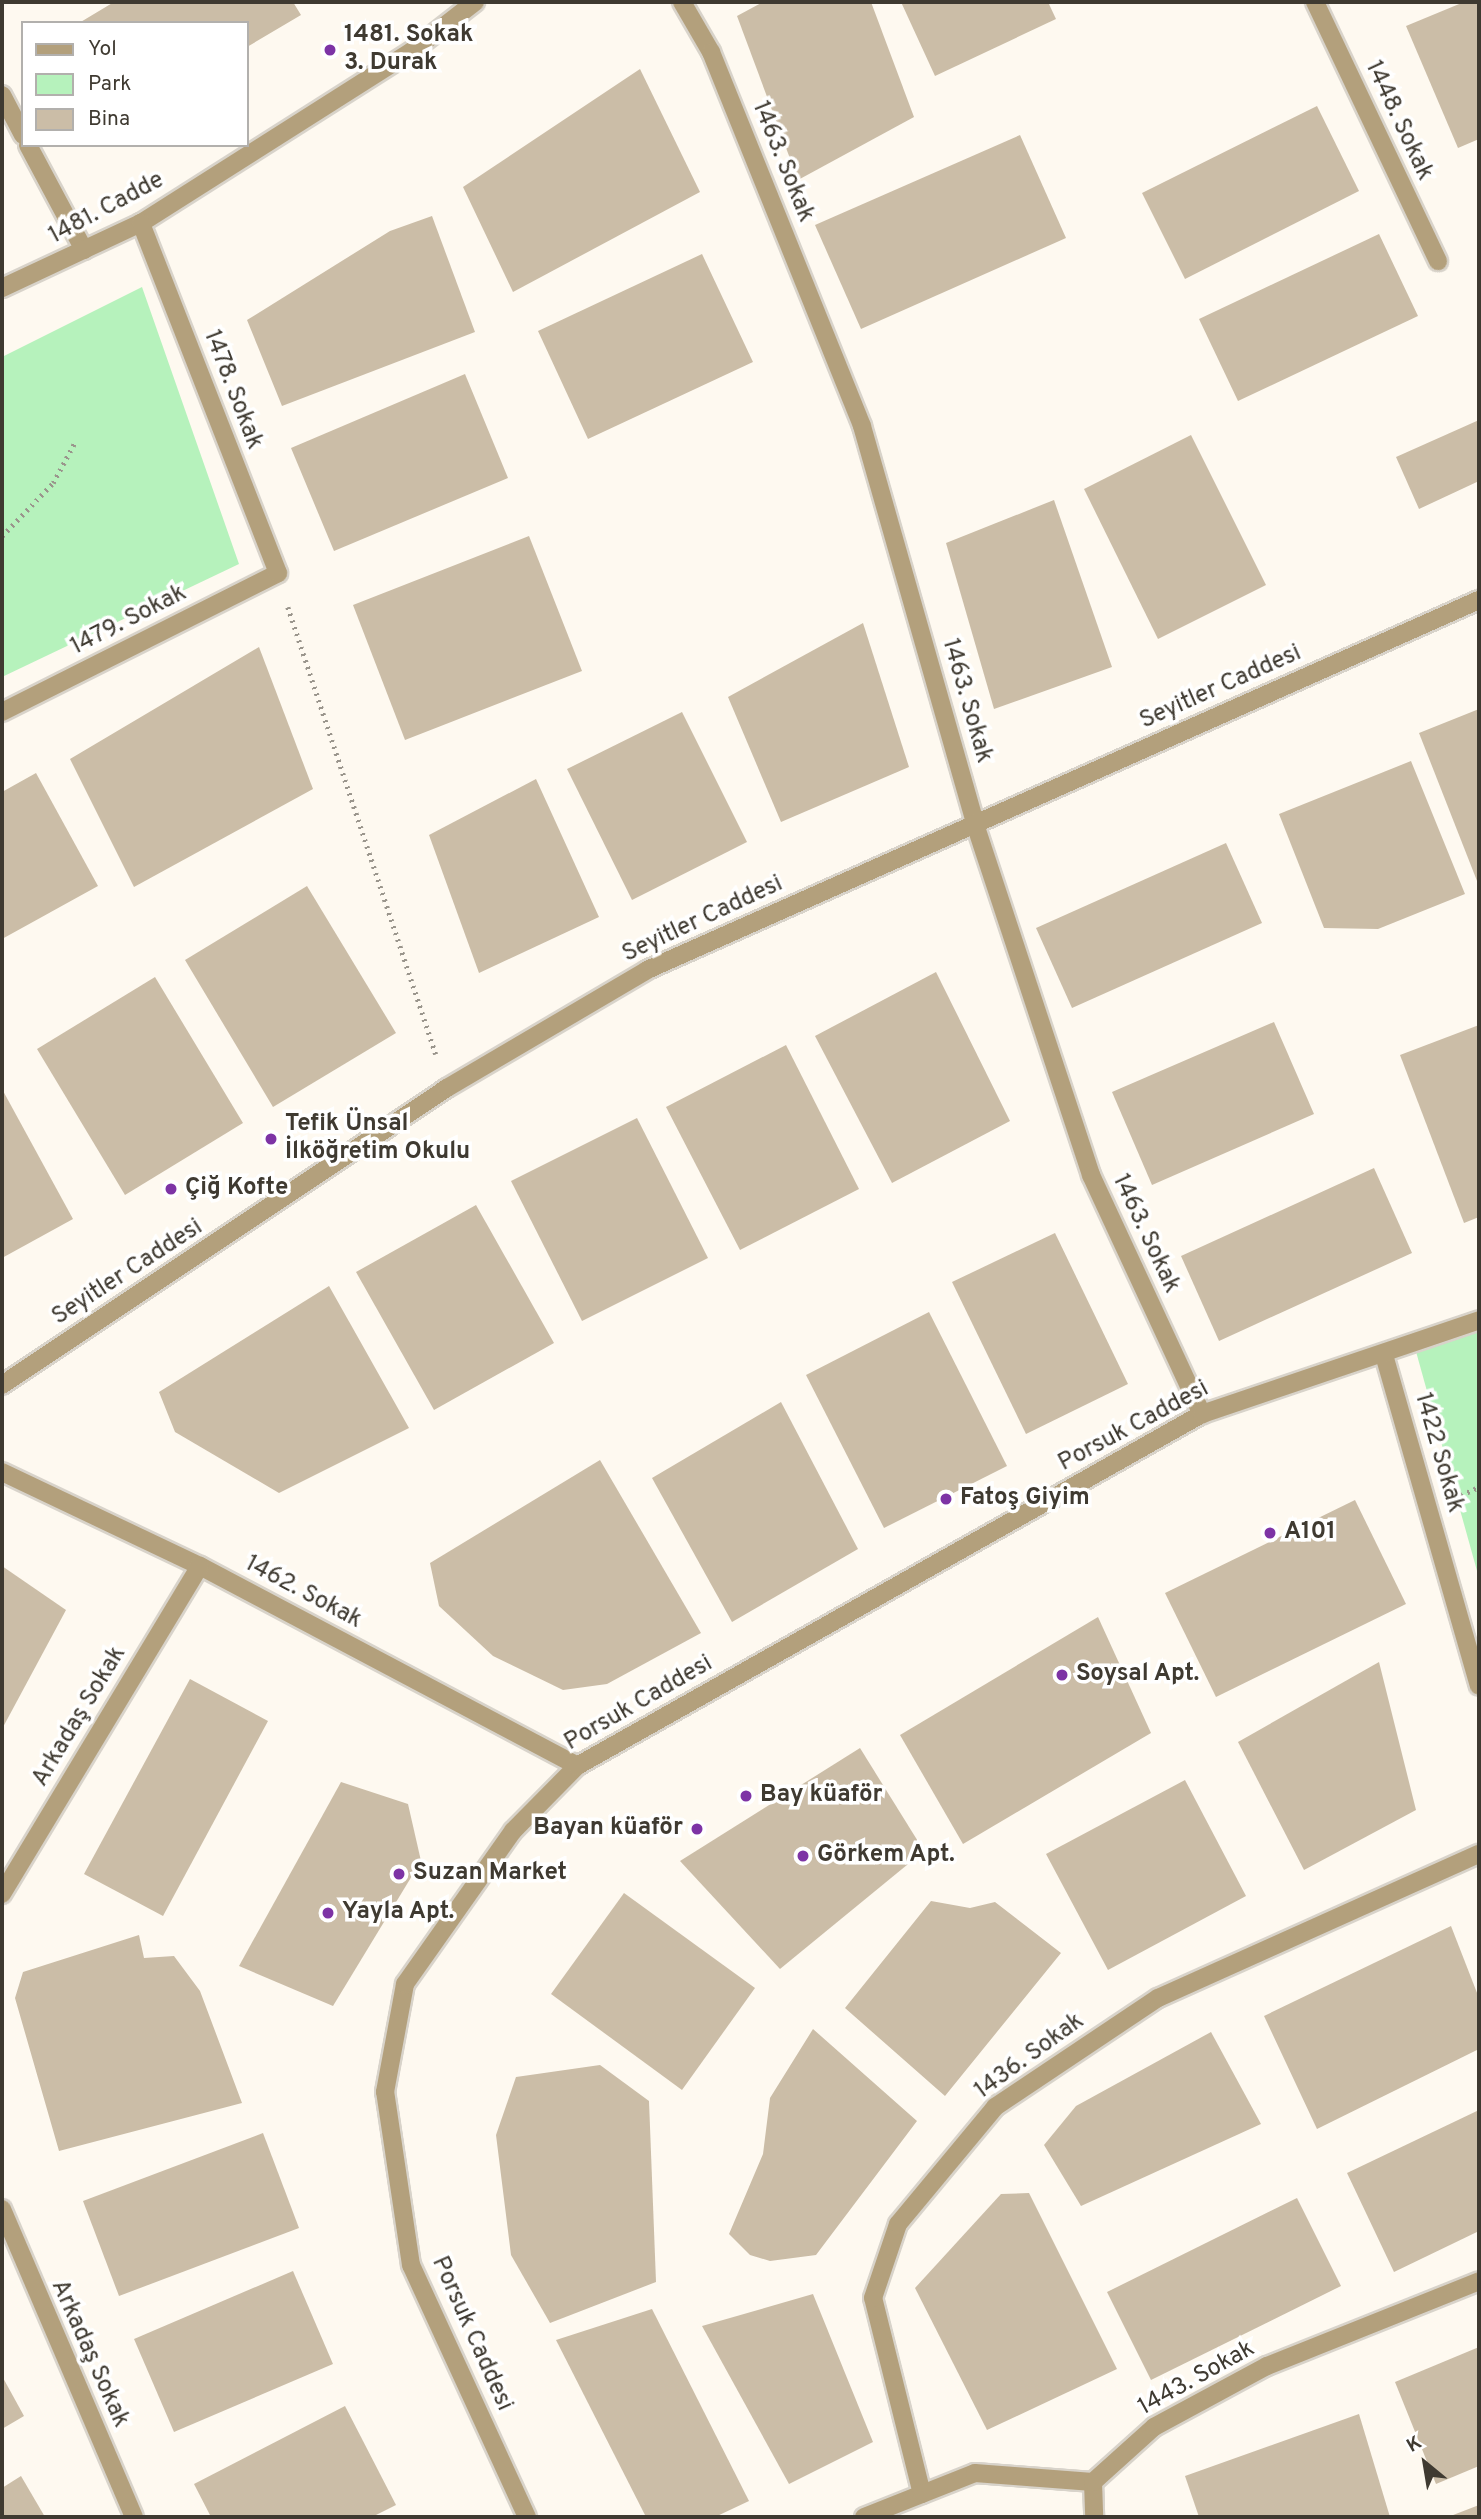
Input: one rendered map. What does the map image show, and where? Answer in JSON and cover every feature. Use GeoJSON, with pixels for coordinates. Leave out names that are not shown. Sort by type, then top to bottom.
{"type":"FeatureCollection","features":[{"type":"Feature","properties":{"kind":"street","name":"1481. Cadde"},"geometry":{"type":"LineString","coordinates":[[2,288],[141,223],[412,51],[475,2]]}},
{"type":"Feature","properties":{"kind":"street","name":"1463. Sokak"},"geometry":{"type":"LineString","coordinates":[[682,2],[711,52],[862,426],[975,824],[1091,1175],[1202,1414]]}},
{"type":"Feature","properties":{"kind":"street","name":"1448. Sokak"},"geometry":{"type":"LineString","coordinates":[[1315,2],[1438,261]]}},
{"type":"Feature","properties":{"kind":"street"},"geometry":{"type":"LineString","coordinates":[[2,95],[21,131]]}},
{"type":"Feature","properties":{"kind":"street"},"geometry":{"type":"LineString","coordinates":[[29,147],[84,250]]}},
{"type":"Feature","properties":{"kind":"street","name":"1478. Sokak"},"geometry":{"type":"LineString","coordinates":[[141,223],[278,573]]}},
{"type":"Feature","properties":{"kind":"street","name":"1479. Sokak"},"geometry":{"type":"LineString","coordinates":[[2,712],[278,573]]}},
{"type":"Feature","properties":{"kind":"street","name":"Seyitler Caddesi"},"geometry":{"type":"LineString","coordinates":[[2,1385],[447,1088],[647,970],[1479,600]]}},
{"type":"Feature","properties":{"kind":"street","name":"Porsuk Caddesi"},"geometry":{"type":"LineString","coordinates":[[527,2517],[411,2265],[385,2092],[405,1984],[513,1831],[577,1766],[1202,1414],[1384,1355],[1479,1320]]}},
{"type":"Feature","properties":{"kind":"street","name":"1422 Sokak"},"geometry":{"type":"LineString","coordinates":[[1384,1355],[1479,1686]]}},
{"type":"Feature","properties":{"kind":"street","name":"1462. Sokak"},"geometry":{"type":"LineString","coordinates":[[2,1472],[200,1566],[577,1766]]}},
{"type":"Feature","properties":{"kind":"street","name":"Arkadaş Sokak"},"geometry":{"type":"LineString","coordinates":[[2,1894],[200,1566]]}},
{"type":"Feature","properties":{"kind":"street","name":"1436. Sokak"},"geometry":{"type":"LineString","coordinates":[[922,2494],[873,2298],[898,2224],[995,2107],[1158,1998],[1479,1854]]}},
{"type":"Feature","properties":{"kind":"street","name":"Arkadaş Sokak"},"geometry":{"type":"LineString","coordinates":[[2,2209],[7,2240],[134,2517]]}},
{"type":"Feature","properties":{"kind":"street","name":"1443. Sokak"},"geometry":{"type":"LineString","coordinates":[[1093,2482],[1154,2427],[1267,2366],[1479,2281]]}},
{"type":"Feature","properties":{"kind":"street"},"geometry":{"type":"LineString","coordinates":[[864,2517],[975,2473],[1093,2482],[1094,2517]]}},
{"type":"Feature","properties":{"kind":"path"},"geometry":{"type":"LineString","coordinates":[[2,536],[53,483],[75,442]]}},
{"type":"Feature","properties":{"kind":"path"},"geometry":{"type":"LineString","coordinates":[[278,573],[447,1088]]}},
{"type":"Feature","properties":{"kind":"path"},"geometry":{"type":"LineString","coordinates":[[1455,1498],[1479,1487]]}},
{"type":"Feature","properties":{"kind":"green space"},"geometry":{"type":"Polygon","coordinates":[[[142,287],[239,564],[2,677],[2,357],[142,287]]]}},
{"type":"Feature","properties":{"kind":"green space"},"geometry":{"type":"Polygon","coordinates":[[[1479,1325],[1479,1578],[1415,1348],[1479,1325]]]}},
{"type":"Feature","properties":{"kind":"building"},"geometry":{"type":"Polygon","coordinates":[[[114,2],[293,2],[301,15],[248,46],[248,21],[82,21],[114,2]]]}},
{"type":"Feature","properties":{"kind":"building"},"geometry":{"type":"Polygon","coordinates":[[[763,2],[871,2],[914,117],[798,180],[737,16],[763,2]]]}},
{"type":"Feature","properties":{"kind":"building"},"geometry":{"type":"Polygon","coordinates":[[[901,2],[1048,2],[1056,19],[935,76],[901,2]]]}},
{"type":"Feature","properties":{"kind":"building"},"geometry":{"type":"Polygon","coordinates":[[[1464,2],[1479,2],[1479,139],[1458,148],[1406,26],[1464,2]]]}},
{"type":"Feature","properties":{"kind":"building"},"geometry":{"type":"Polygon","coordinates":[[[640,69],[700,192],[513,292],[463,187],[640,69]]]}},
{"type":"Feature","properties":{"kind":"building"},"geometry":{"type":"Polygon","coordinates":[[[1317,106],[1359,191],[1185,279],[1142,193],[1317,106]]]}},
{"type":"Feature","properties":{"kind":"building"},"geometry":{"type":"Polygon","coordinates":[[[1020,135],[1066,238],[861,329],[815,225],[1020,135]]]}},
{"type":"Feature","properties":{"kind":"building"},"geometry":{"type":"Polygon","coordinates":[[[432,216],[475,332],[282,406],[247,320],[390,231],[432,216]]]}},
{"type":"Feature","properties":{"kind":"building"},"geometry":{"type":"Polygon","coordinates":[[[1379,234],[1418,316],[1238,401],[1199,319],[1379,234]]]}},
{"type":"Feature","properties":{"kind":"building"},"geometry":{"type":"Polygon","coordinates":[[[702,254],[753,362],[588,439],[538,331],[702,254]]]}},
{"type":"Feature","properties":{"kind":"building"},"geometry":{"type":"Polygon","coordinates":[[[465,374],[508,478],[334,551],[291,448],[465,374]]]}},
{"type":"Feature","properties":{"kind":"building"},"geometry":{"type":"Polygon","coordinates":[[[1479,420],[1479,481],[1419,509],[1396,457],[1479,420]]]}},
{"type":"Feature","properties":{"kind":"building"},"geometry":{"type":"Polygon","coordinates":[[[1191,435],[1266,585],[1158,639],[1084,489],[1191,435]]]}},
{"type":"Feature","properties":{"kind":"building"},"geometry":{"type":"Polygon","coordinates":[[[1054,500],[1112,667],[994,709],[946,543],[1054,500]]]}},
{"type":"Feature","properties":{"kind":"building"},"geometry":{"type":"Polygon","coordinates":[[[529,536],[582,671],[405,740],[353,605],[529,536]]]}},
{"type":"Feature","properties":{"kind":"building"},"geometry":{"type":"Polygon","coordinates":[[[863,623],[909,767],[781,822],[728,697],[863,623]]]}},
{"type":"Feature","properties":{"kind":"building"},"geometry":{"type":"Polygon","coordinates":[[[259,647],[313,789],[134,887],[70,759],[259,647]]]}},
{"type":"Feature","properties":{"kind":"building"},"geometry":{"type":"Polygon","coordinates":[[[1479,709],[1479,886],[1419,733],[1479,709]]]}},
{"type":"Feature","properties":{"kind":"building"},"geometry":{"type":"Polygon","coordinates":[[[682,712],[747,842],[632,900],[567,769],[682,712]]]}},
{"type":"Feature","properties":{"kind":"building"},"geometry":{"type":"Polygon","coordinates":[[[1411,761],[1465,894],[1378,929],[1324,928],[1279,814],[1411,761]]]}},
{"type":"Feature","properties":{"kind":"building"},"geometry":{"type":"Polygon","coordinates":[[[36,773],[98,886],[2,939],[2,792],[36,773]]]}},
{"type":"Feature","properties":{"kind":"building"},"geometry":{"type":"Polygon","coordinates":[[[536,779],[599,917],[479,973],[429,835],[536,779]]]}},
{"type":"Feature","properties":{"kind":"building"},"geometry":{"type":"Polygon","coordinates":[[[1226,843],[1262,923],[1072,1008],[1036,928],[1226,843]]]}},
{"type":"Feature","properties":{"kind":"building"},"geometry":{"type":"Polygon","coordinates":[[[307,886],[396,1033],[273,1107],[185,960],[307,886]]]}},
{"type":"Feature","properties":{"kind":"building"},"geometry":{"type":"Polygon","coordinates":[[[936,972],[1010,1121],[892,1183],[815,1036],[936,972]]]}},
{"type":"Feature","properties":{"kind":"building"},"geometry":{"type":"Polygon","coordinates":[[[155,977],[243,1123],[125,1195],[37,1049],[155,977]]]}},
{"type":"Feature","properties":{"kind":"building"},"geometry":{"type":"Polygon","coordinates":[[[1274,1022],[1314,1114],[1152,1185],[1112,1092],[1274,1022]]]}},
{"type":"Feature","properties":{"kind":"building"},"geometry":{"type":"Polygon","coordinates":[[[1479,1025],[1479,1217],[1464,1223],[1400,1055],[1479,1025]]]}},
{"type":"Feature","properties":{"kind":"building"},"geometry":{"type":"Polygon","coordinates":[[[786,1045],[859,1189],[740,1250],[666,1107],[786,1045]]]}},
{"type":"Feature","properties":{"kind":"building"},"geometry":{"type":"Polygon","coordinates":[[[2,1089],[73,1219],[2,1258],[2,1089]]]}},
{"type":"Feature","properties":{"kind":"building"},"geometry":{"type":"Polygon","coordinates":[[[637,1118],[708,1258],[582,1321],[511,1181],[637,1118]]]}},
{"type":"Feature","properties":{"kind":"building"},"geometry":{"type":"Polygon","coordinates":[[[1374,1168],[1412,1253],[1219,1341],[1181,1256],[1374,1168]]]}},
{"type":"Feature","properties":{"kind":"building"},"geometry":{"type":"Polygon","coordinates":[[[476,1205],[554,1343],[434,1410],[356,1272],[476,1205]]]}},
{"type":"Feature","properties":{"kind":"building"},"geometry":{"type":"Polygon","coordinates":[[[1055,1233],[1128,1384],[1026,1434],[952,1282],[1055,1233]]]}},
{"type":"Feature","properties":{"kind":"building"},"geometry":{"type":"Polygon","coordinates":[[[329,1286],[409,1428],[279,1493],[175,1432],[159,1392],[329,1286]]]}},
{"type":"Feature","properties":{"kind":"building"},"geometry":{"type":"Polygon","coordinates":[[[929,1312],[1007,1466],[884,1528],[806,1375],[929,1312]]]}},
{"type":"Feature","properties":{"kind":"building"},"geometry":{"type":"Polygon","coordinates":[[[781,1402],[858,1549],[732,1622],[652,1478],[781,1402]]]}},
{"type":"Feature","properties":{"kind":"building"},"geometry":{"type":"Polygon","coordinates":[[[600,1460],[701,1633],[607,1684],[563,1690],[493,1656],[439,1606],[430,1563],[600,1460]]]}},
{"type":"Feature","properties":{"kind":"building"},"geometry":{"type":"Polygon","coordinates":[[[1355,1500],[1406,1604],[1216,1697],[1165,1593],[1355,1500]]]}},
{"type":"Feature","properties":{"kind":"building"},"geometry":{"type":"Polygon","coordinates":[[[2,1566],[66,1610],[2,1729],[2,1566]]]}},
{"type":"Feature","properties":{"kind":"building","name":"Soysal Apt."},"geometry":{"type":"Polygon","coordinates":[[[1098,1617],[1151,1733],[963,1844],[900,1735],[1098,1617]]]}},
{"type":"Feature","properties":{"kind":"building"},"geometry":{"type":"Polygon","coordinates":[[[1379,1662],[1416,1810],[1304,1870],[1238,1742],[1379,1662]]]}},
{"type":"Feature","properties":{"kind":"building"},"geometry":{"type":"Polygon","coordinates":[[[190,1679],[268,1721],[163,1916],[84,1874],[190,1679]]]}},
{"type":"Feature","properties":{"kind":"building","name":"Görkem Apt."},"geometry":{"type":"Polygon","coordinates":[[[860,1748],[924,1851],[780,1969],[680,1861],[860,1748]]]}},
{"type":"Feature","properties":{"kind":"building"},"geometry":{"type":"Polygon","coordinates":[[[1185,1780],[1246,1896],[1108,1970],[1046,1854],[1185,1780]]]}},
{"type":"Feature","properties":{"kind":"building","name":"Yayla Apt."},"geometry":{"type":"Polygon","coordinates":[[[341,1782],[408,1804],[421,1861],[333,2006],[239,1966],[341,1782]]]}},
{"type":"Feature","properties":{"kind":"building"},"geometry":{"type":"Polygon","coordinates":[[[624,1893],[755,1988],[682,2090],[551,1994],[624,1893]]]}},
{"type":"Feature","properties":{"kind":"building"},"geometry":{"type":"Polygon","coordinates":[[[931,1901],[970,1908],[995,1902],[1061,1953],[945,2096],[845,2008],[931,1901]]]}},
{"type":"Feature","properties":{"kind":"building"},"geometry":{"type":"Polygon","coordinates":[[[1451,1926],[1479,1998],[1479,2049],[1317,2129],[1264,2016],[1451,1926]]]}},
{"type":"Feature","properties":{"kind":"building"},"geometry":{"type":"Polygon","coordinates":[[[139,1935],[144,1958],[174,1956],[200,1991],[242,2103],[59,2151],[15,1998],[23,1972],[139,1935]]]}},
{"type":"Feature","properties":{"kind":"building"},"geometry":{"type":"Polygon","coordinates":[[[813,2029],[917,2121],[816,2255],[770,2261],[750,2255],[729,2234],[763,2154],[770,2098],[813,2029]]]}},
{"type":"Feature","properties":{"kind":"building"},"geometry":{"type":"Polygon","coordinates":[[[1211,2032],[1261,2124],[1081,2206],[1044,2145],[1076,2106],[1211,2032]]]}},
{"type":"Feature","properties":{"kind":"building"},"geometry":{"type":"Polygon","coordinates":[[[600,2065],[649,2101],[656,2282],[550,2323],[511,2255],[496,2135],[516,2077],[600,2065]]]}},
{"type":"Feature","properties":{"kind":"building"},"geometry":{"type":"Polygon","coordinates":[[[1479,2110],[1479,2231],[1394,2272],[1347,2173],[1479,2110]]]}},
{"type":"Feature","properties":{"kind":"building"},"geometry":{"type":"Polygon","coordinates":[[[263,2133],[299,2228],[119,2296],[83,2201],[263,2133]]]}},
{"type":"Feature","properties":{"kind":"building"},"geometry":{"type":"Polygon","coordinates":[[[1029,2193],[1117,2369],[987,2430],[915,2288],[1001,2194],[1029,2193]]]}},
{"type":"Feature","properties":{"kind":"building"},"geometry":{"type":"Polygon","coordinates":[[[1297,2198],[1341,2286],[1151,2380],[1107,2292],[1297,2198]]]}},
{"type":"Feature","properties":{"kind":"building"},"geometry":{"type":"Polygon","coordinates":[[[293,2271],[333,2364],[174,2432],[134,2339],[293,2271]]]}},
{"type":"Feature","properties":{"kind":"building"},"geometry":{"type":"Polygon","coordinates":[[[813,2294],[873,2442],[789,2484],[702,2326],[813,2294]]]}},
{"type":"Feature","properties":{"kind":"building"},"geometry":{"type":"Polygon","coordinates":[[[652,2309],[749,2501],[715,2517],[646,2517],[556,2340],[652,2309]]]}},
{"type":"Feature","properties":{"kind":"building"},"geometry":{"type":"Polygon","coordinates":[[[1479,2347],[1479,2466],[1436,2484],[1395,2382],[1479,2347]]]}},
{"type":"Feature","properties":{"kind":"building"},"geometry":{"type":"Polygon","coordinates":[[[2,2376],[24,2416],[2,2429],[2,2376]]]}},
{"type":"Feature","properties":{"kind":"building"},"geometry":{"type":"Polygon","coordinates":[[[345,2406],[396,2505],[372,2517],[211,2517],[194,2484],[345,2406]]]}},
{"type":"Feature","properties":{"kind":"building"},"geometry":{"type":"Polygon","coordinates":[[[1359,2414],[1390,2517],[1199,2517],[1185,2476],[1359,2414]]]}},
{"type":"Feature","properties":{"kind":"building"},"geometry":{"type":"Polygon","coordinates":[[[21,2476],[45,2517],[2,2517],[2,2488],[21,2476]]]}},
{"type":"Feature","properties":{"kind":"building"},"geometry":{"type":"Polygon","coordinates":[[[1479,2505],[1479,2517],[1448,2517],[1479,2505]]]}},
{"type":"Feature","properties":{"kind":"place","name":"1481. Sokak 3. Durak"},"geometry":{"type":"Point","coordinates":[330,50]}},
{"type":"Feature","properties":{"kind":"place","name":"Tefik Ünsal İlköğretim Okulu"},"geometry":{"type":"Point","coordinates":[271,1139]}},
{"type":"Feature","properties":{"kind":"place","name":"Çiğ Kofte"},"geometry":{"type":"Point","coordinates":[171,1189]}},
{"type":"Feature","properties":{"kind":"place","name":"Fatoş Giyim"},"geometry":{"type":"Point","coordinates":[946,1499]}},
{"type":"Feature","properties":{"kind":"place","name":"A101"},"geometry":{"type":"Point","coordinates":[1270,1533]}},
{"type":"Feature","properties":{"kind":"place","name":"Soysal Apt."},"geometry":{"type":"Point","coordinates":[1062,1675]}},
{"type":"Feature","properties":{"kind":"place","name":"Bay küaför"},"geometry":{"type":"Point","coordinates":[746,1796]}},
{"type":"Feature","properties":{"kind":"place","name":"Bayan küaför"},"geometry":{"type":"Point","coordinates":[697,1829]}},
{"type":"Feature","properties":{"kind":"place","name":"Görkem Apt."},"geometry":{"type":"Point","coordinates":[803,1856]}},
{"type":"Feature","properties":{"kind":"place","name":"Suzan Market"},"geometry":{"type":"Point","coordinates":[399,1874]}},
{"type":"Feature","properties":{"kind":"place","name":"Yayla Apt."},"geometry":{"type":"Point","coordinates":[328,1913]}}]}
